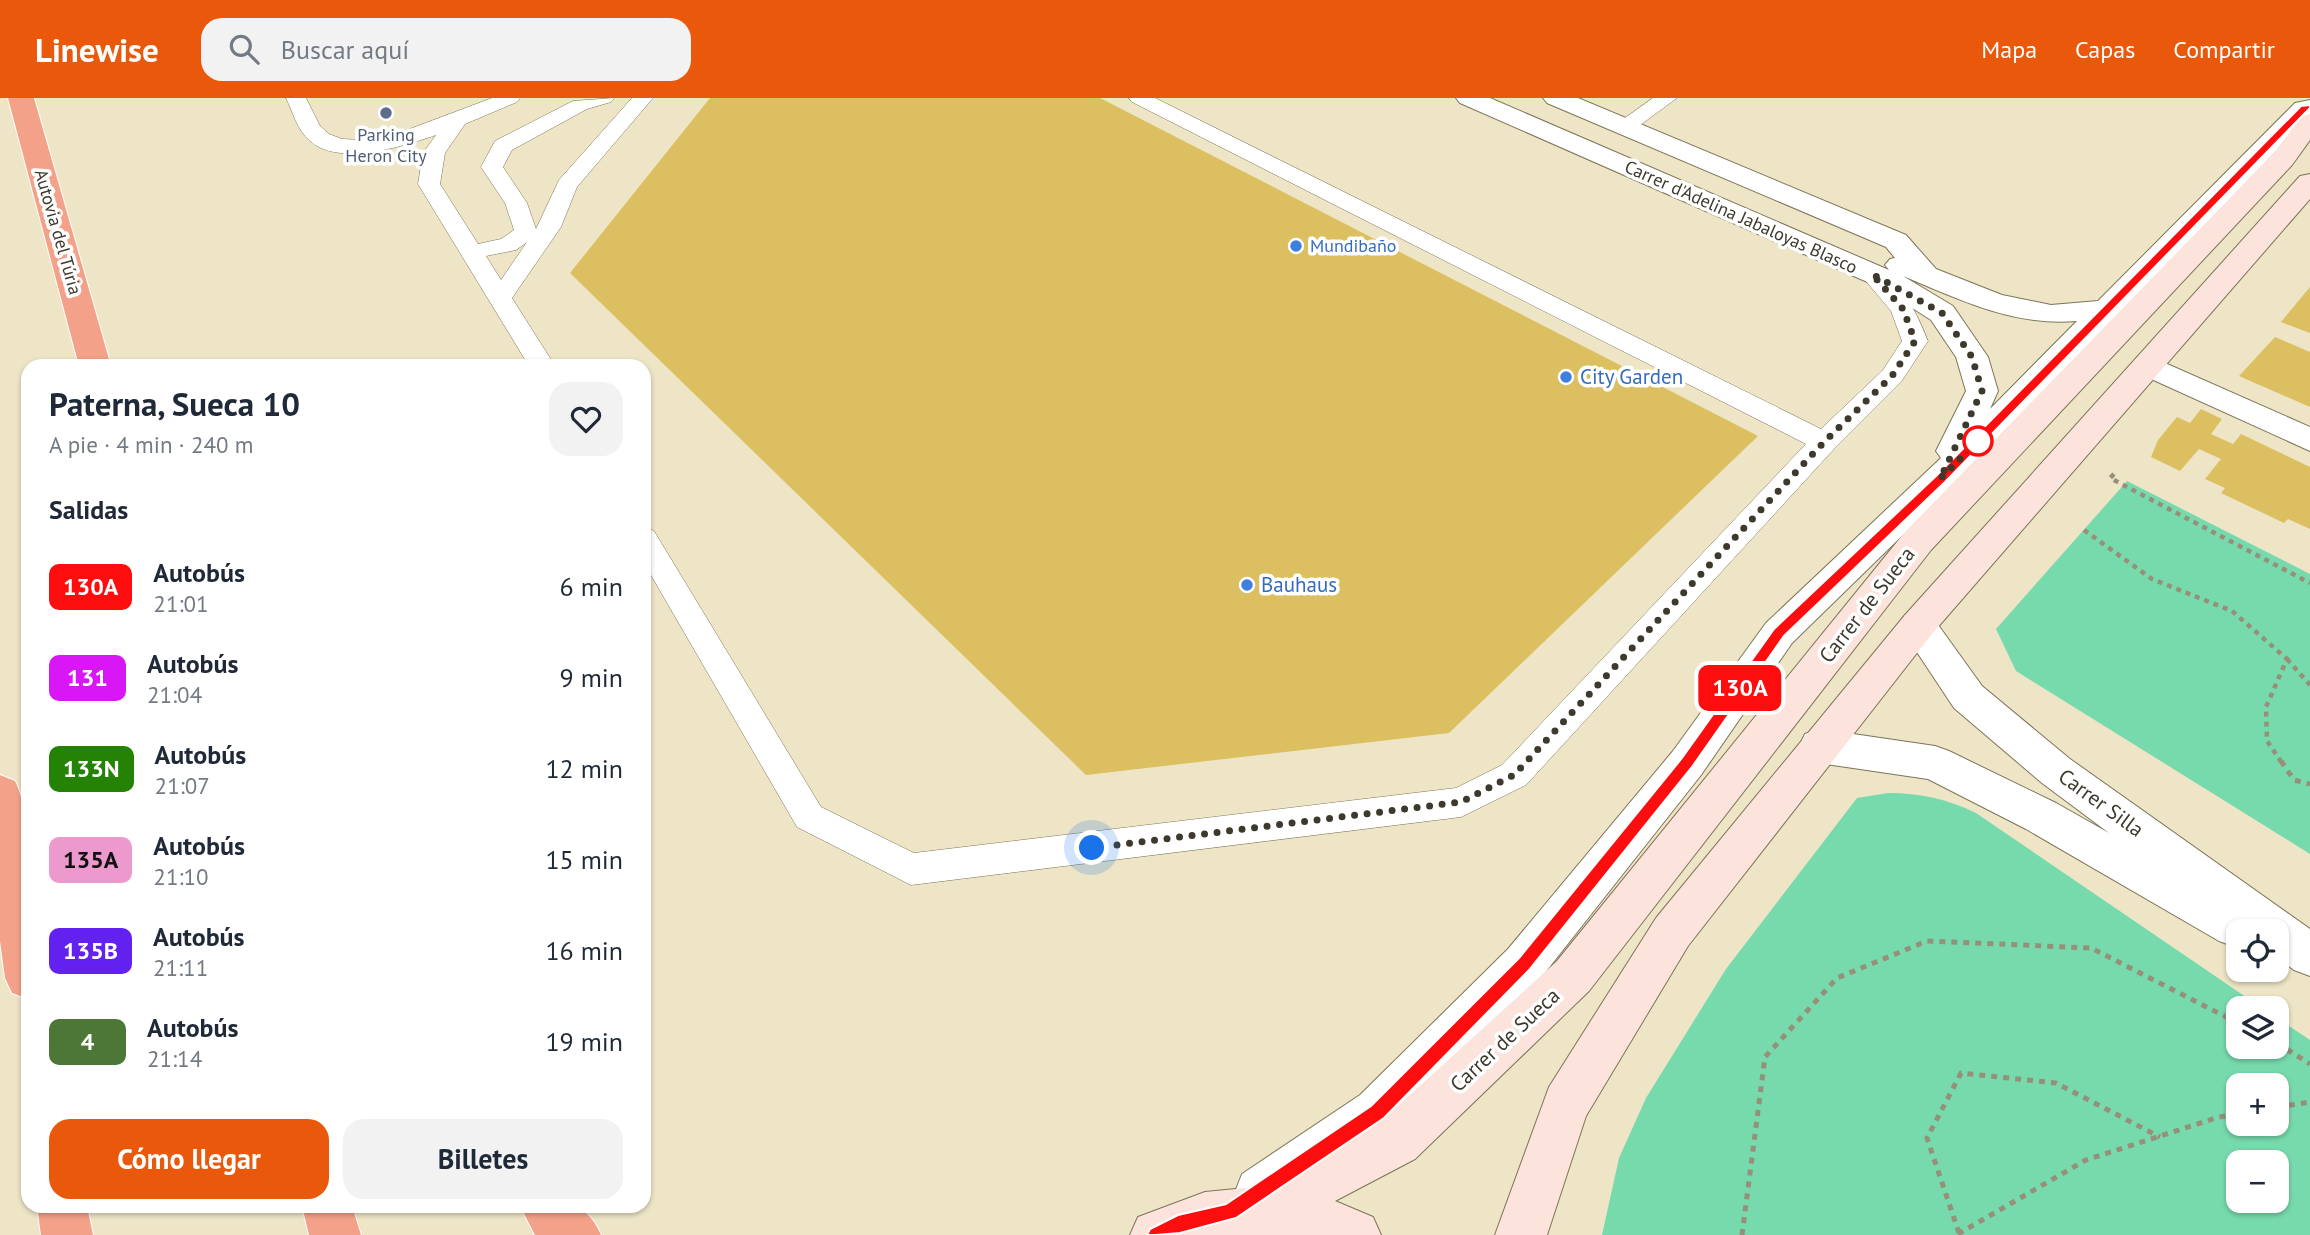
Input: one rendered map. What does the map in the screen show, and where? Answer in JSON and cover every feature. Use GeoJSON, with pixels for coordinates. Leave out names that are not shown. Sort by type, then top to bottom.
{"type":"FeatureCollection","features":[{"type":"Feature","properties":{"kind":"highway","name":"Autovia del Túria"},"geometry":{"type":"LineString","coordinates":[[21,98],[93,359]]}},
{"type":"Feature","properties":{"kind":"highway"},"geometry":{"type":"LineString","coordinates":[[0,793],[21,932]]}},
{"type":"Feature","properties":{"kind":"highway"},"geometry":{"type":"LineString","coordinates":[[63,1213],[67,1235]]}},
{"type":"Feature","properties":{"kind":"highway"},"geometry":{"type":"LineString","coordinates":[[329,1213],[335,1235]]}},
{"type":"Feature","properties":{"kind":"highway"},"geometry":{"type":"LineString","coordinates":[[551,1213],[575,1235]]}},
{"type":"Feature","properties":{"kind":"main road","name":"Carrer de Sueca"},"geometry":{"type":"LineString","coordinates":[[1246,1211],[1397,1141],[1573,976],[1918,541],[2283,159],[2310,122]]}},
{"type":"Feature","properties":{"kind":"main road"},"geometry":{"type":"LineString","coordinates":[[1521,1235],[1566,1104],[1672,932],[1818,746],[1918,625],[2310,182]]}},
{"type":"Feature","properties":{"kind":"main road"},"geometry":{"type":"LineString","coordinates":[[1156,1235],[1178,1224],[1246,1211],[1329,1222],[1355,1235]]}},
{"type":"Feature","properties":{"kind":"street","name":"Carrer d'Adelina Jabaloyas Blasco"},"geometry":{"type":"LineString","coordinates":[[1469,98],[1872,274],[1942,313],[1972,357],[1982,391],[1971,415]]}},
{"type":"Feature","properties":{"kind":"street","name":"Carrer d'Adelina Jabaloyas Blasco"},"geometry":{"type":"LineString","coordinates":[[1511,98],[1927,277],[1995,303],[2051,314],[2107,309]]}},
{"type":"Feature","properties":{"kind":"street","name":"Carrer d'Adelina Jabaloyas Blasco"},"geometry":{"type":"LineString","coordinates":[[1556,98],[1896,241],[1927,277]]}},
{"type":"Feature","properties":{"kind":"street","name":"Carrer de Sueca"},"geometry":{"type":"LineString","coordinates":[[1246,1211],[1377,1112],[1524,964],[1687,763],[1779,633],[1940,479],[2304,108],[2310,108]]}},
{"type":"Feature","properties":{"kind":"street"},"geometry":{"type":"LineString","coordinates":[[2149,366],[2310,440]]}},
{"type":"Feature","properties":{"kind":"street","name":"Carrer de Sueca"},"geometry":{"type":"LineString","coordinates":[[1940,479],[1971,415]]}},
{"type":"Feature","properties":{"kind":"street","name":"Carrer Silla"},"geometry":{"type":"LineString","coordinates":[[1918,625],[1968,697],[2056,771],[2310,955]]}},
{"type":"Feature","properties":{"kind":"street","name":"Carrer Silla"},"geometry":{"type":"LineString","coordinates":[[1818,746],[1935,764],[2041,816],[2226,922]]}},
{"type":"Feature","properties":{"kind":"street"},"geometry":{"type":"LineString","coordinates":[[2289,958],[2310,970]]}},
{"type":"Feature","properties":{"kind":"lane"},"geometry":{"type":"LineString","coordinates":[[296,98],[312,131],[322,140],[341,145],[363,146],[389,143],[510,98]]}},
{"type":"Feature","properties":{"kind":"lane"},"geometry":{"type":"LineString","coordinates":[[471,252],[508,245],[526,232],[516,203],[492,167],[503,146],[580,105],[604,98]]}},
{"type":"Feature","properties":{"kind":"lane"},"geometry":{"type":"LineString","coordinates":[[501,297],[549,227],[567,185],[643,98]]}},
{"type":"Feature","properties":{"kind":"lane"},"geometry":{"type":"LineString","coordinates":[[1139,98],[1824,442]]}},
{"type":"Feature","properties":{"kind":"lane"},"geometry":{"type":"LineString","coordinates":[[1625,127],[1667,98]]}},
{"type":"Feature","properties":{"kind":"lane"},"geometry":{"type":"LineString","coordinates":[[457,119],[434,153],[429,184],[538,359]]}},
{"type":"Feature","properties":{"kind":"lane"},"geometry":{"type":"LineString","coordinates":[[516,203],[564,193]]}},
{"type":"Feature","properties":{"kind":"lane"},"geometry":{"type":"LineString","coordinates":[[651,550],[809,817],[911,869],[1461,802],[1514,775],[1824,442],[1892,376],[1915,341],[1903,309],[1872,274]]}},
{"type":"Feature","properties":{"kind":"path"},"geometry":{"type":"LineString","coordinates":[[2084,530],[2152,579],[2232,611],[2287,659],[2310,685]]}},
{"type":"Feature","properties":{"kind":"path"},"geometry":{"type":"LineString","coordinates":[[2287,659],[2266,707],[2267,741],[2294,780],[2310,785]]}},
{"type":"Feature","properties":{"kind":"path"},"geometry":{"type":"LineString","coordinates":[[1742,1235],[1765,1057],[1837,978],[1927,941],[2091,948],[2226,1017]]}},
{"type":"Feature","properties":{"kind":"path"},"geometry":{"type":"LineString","coordinates":[[2289,1051],[2310,1064]]}},
{"type":"Feature","properties":{"kind":"path"},"geometry":{"type":"LineString","coordinates":[[2160,1137],[2056,1083],[1961,1073],[1927,1138],[1958,1234],[2087,1160],[2160,1137],[2219,1117],[2226,1116]]}},
{"type":"Feature","properties":{"kind":"path"},"geometry":{"type":"LineString","coordinates":[[2289,1105],[2310,1102]]}},
{"type":"Feature","properties":{"kind":"green space"},"geometry":{"type":"Polygon","coordinates":[[[2127,481],[2310,574],[2310,854],[2016,671],[1996,629],[2127,481]]]}},
{"type":"Feature","properties":{"kind":"green space"},"geometry":{"type":"Polygon","coordinates":[[[1888,793],[1912,794],[1955,804],[1976,813],[2244,996],[2226,996],[2226,1059],[2289,1059],[2289,1026],[2310,1040],[2310,1235],[1602,1235],[1619,1158],[1646,1098],[1726,969],[1857,798],[1888,793]]]}},
{"type":"Feature","properties":{"kind":"building","name":"Bauhaus"},"geometry":{"type":"Polygon","coordinates":[[[710,98],[1100,98],[1758,436],[1449,733],[1086,775],[570,273],[710,98]]]}},
{"type":"Feature","properties":{"kind":"building"},"geometry":{"type":"Polygon","coordinates":[[[2310,287],[2310,333],[2281,322],[2310,287]]]}},
{"type":"Feature","properties":{"kind":"building"},"geometry":{"type":"Polygon","coordinates":[[[2275,337],[2310,352],[2310,407],[2239,376],[2275,337]]]}},
{"type":"Feature","properties":{"kind":"building"},"geometry":{"type":"Polygon","coordinates":[[[2201,409],[2222,419],[2211,434],[2233,444],[2241,434],[2310,467],[2310,529],[2288,519],[2284,523],[2221,493],[2225,488],[2205,479],[2221,459],[2199,449],[2180,471],[2151,457],[2158,440],[2177,417],[2190,423],[2201,409]]]}},
{"type":"Feature","properties":{"kind":"bus line","name":"130A"},"geometry":{"type":"LineString","coordinates":[[1156,1235],[1178,1224],[1230,1212],[1377,1112],[1524,964],[1687,763],[1779,633],[1940,479],[2304,108],[2310,108]]}},
{"type":"Feature","properties":{"kind":"place","name":"Parking Heron City"},"geometry":{"type":"Point","coordinates":[386,113]}},
{"type":"Feature","properties":{"kind":"place","name":"Mundibaño"},"geometry":{"type":"Point","coordinates":[1296,246]}},
{"type":"Feature","properties":{"kind":"place","name":"City Garden"},"geometry":{"type":"Point","coordinates":[1566,377]}},
{"type":"Feature","properties":{"kind":"place","name":"Bauhaus"},"geometry":{"type":"Point","coordinates":[1247,585]}},
{"type":"Feature","properties":{"kind":"route"},"geometry":{"type":"LineString","coordinates":[[1092,848],[1461,802],[1514,775],[1824,442],[1892,376],[1915,341],[1903,309],[1872,274],[1891,282],[1942,313],[1972,357],[1982,391],[1940,479],[1978,441]]}}]}
